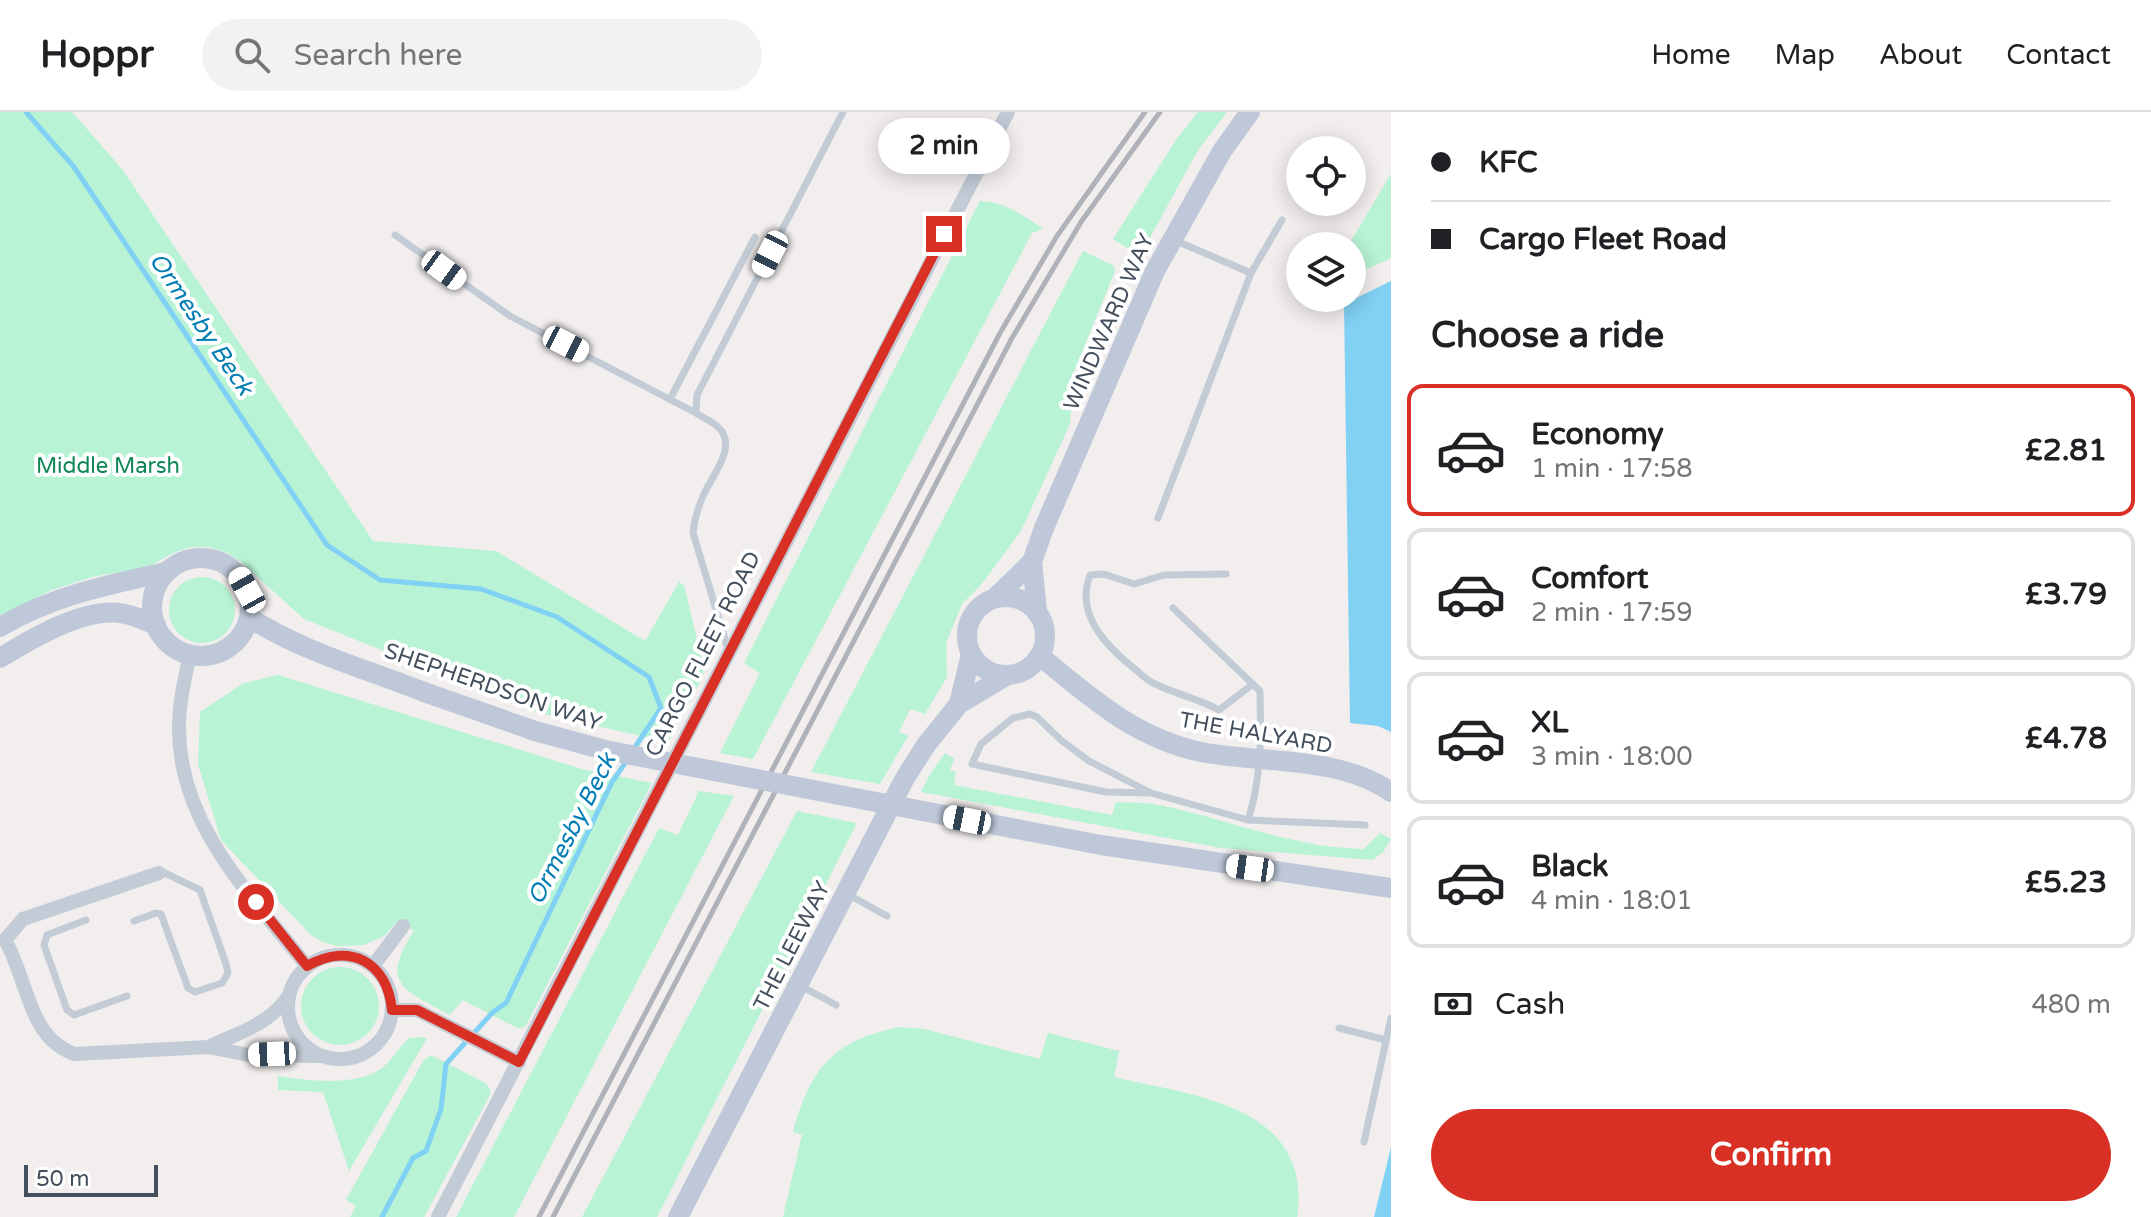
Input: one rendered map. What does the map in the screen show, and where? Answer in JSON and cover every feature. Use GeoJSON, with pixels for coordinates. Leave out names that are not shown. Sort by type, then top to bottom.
{"type":"FeatureCollection","features":[{"type":"Feature","properties":{"kind":"street","name":"CARGO FLEET ROAD"},"geometry":{"type":"LineString","coordinates":[[438,1217],[1008,112]]}},
{"type":"Feature","properties":{"kind":"street","name":"WINDWARD WAY"},"geometry":{"type":"LineString","coordinates":[[995,598],[1032,562],[1155,271],[1222,151],[1250,112]]}},
{"type":"Feature","properties":{"kind":"street"},"geometry":{"type":"LineString","coordinates":[[0,627],[26,612],[67,596],[108,583],[166,572],[186,560],[204,557],[224,563],[238,573],[247,590],[250,618],[235,642],[222,651],[202,656],[175,648],[163,637],[152,608],[157,585],[166,572]]}},
{"type":"Feature","properties":{"kind":"street","name":"WINDWARD WAY"},"geometry":{"type":"LineString","coordinates":[[1032,562],[1037,611]]}},
{"type":"Feature","properties":{"kind":"street"},"geometry":{"type":"LineString","coordinates":[[995,598],[1018,598],[1037,611],[1045,633],[1040,656],[1032,666],[1020,673],[1006,676],[981,667],[967,644],[966,630],[971,617],[979,606],[995,598]]}},
{"type":"Feature","properties":{"kind":"street"},"geometry":{"type":"LineString","coordinates":[[0,658],[36,636],[71,621],[93,616],[123,613],[156,625]]}},
{"type":"Feature","properties":{"kind":"street","name":"SHEPHERDSON WAY"},"geometry":{"type":"LineString","coordinates":[[250,618],[273,633],[312,650],[424,692],[535,731],[605,750],[1101,845],[1391,888]]}},
{"type":"Feature","properties":{"kind":"street"},"geometry":{"type":"LineString","coordinates":[[190,654],[180,704],[179,730],[189,792],[206,833],[222,859],[307,966]]}},
{"type":"Feature","properties":{"kind":"street","name":"THE LEEWAY"},"geometry":{"type":"LineString","coordinates":[[959,704],[971,654]]}},
{"type":"Feature","properties":{"kind":"street","name":"THE HALYARD"},"geometry":{"type":"LineString","coordinates":[[1040,656],[1082,692],[1133,728],[1166,742],[1201,751],[1300,763],[1356,774],[1391,792]]}},
{"type":"Feature","properties":{"kind":"street","name":"THE LEEWAY"},"geometry":{"type":"LineString","coordinates":[[678,1217],[905,778],[926,745],[959,704],[1006,676]]}},
{"type":"Feature","properties":{"kind":"street"},"geometry":{"type":"LineString","coordinates":[[159,873],[23,919],[5,940],[17,960],[39,1026],[45,1036],[63,1050],[90,1054],[208,1047],[249,1055],[320,1056],[339,1060],[359,1056],[375,1045],[387,1029],[392,1010],[390,993],[373,966],[357,957],[340,954],[322,957],[307,966],[295,980],[278,1011],[258,1025],[208,1047]]}},
{"type":"Feature","properties":{"kind":"street"},"geometry":{"type":"LineString","coordinates":[[373,966],[403,926]]}},
{"type":"Feature","properties":{"kind":"street"},"geometry":{"type":"LineString","coordinates":[[288,997],[287,1015],[293,1032],[304,1046],[320,1056]]}},
{"type":"Feature","properties":{"kind":"street"},"geometry":{"type":"LineString","coordinates":[[392,1010],[417,1010],[519,1062]]}},
{"type":"Feature","properties":{"kind":"lane"},"geometry":{"type":"LineString","coordinates":[[696,413],[697,395],[843,112]]}},
{"type":"Feature","properties":{"kind":"lane"},"geometry":{"type":"LineString","coordinates":[[1158,518],[1251,273],[1282,220]]}},
{"type":"Feature","properties":{"kind":"lane"},"geometry":{"type":"LineString","coordinates":[[395,235],[510,316],[720,428],[725,442],[724,457],[704,493],[694,520],[693,533],[728,652]]}},
{"type":"Feature","properties":{"kind":"lane"},"geometry":{"type":"LineString","coordinates":[[670,399],[755,237]]}},
{"type":"Feature","properties":{"kind":"lane"},"geometry":{"type":"LineString","coordinates":[[1172,239],[1251,273]]}},
{"type":"Feature","properties":{"kind":"lane"},"geometry":{"type":"LineString","coordinates":[[1226,574],[1164,575],[1134,584],[1104,574],[1090,575],[1084,590],[1087,614],[1110,648],[1152,683],[1219,710],[1253,684]]}},
{"type":"Feature","properties":{"kind":"lane"},"geometry":{"type":"LineString","coordinates":[[1173,608],[1260,691],[1260,759],[1256,795],[1248,820]]}},
{"type":"Feature","properties":{"kind":"lane"},"geometry":{"type":"LineString","coordinates":[[1151,793],[1106,792],[972,764],[981,744],[1013,718],[1030,714],[1089,761],[1151,793],[1248,820],[1365,825]]}},
{"type":"Feature","properties":{"kind":"lane"},"geometry":{"type":"LineString","coordinates":[[134,921],[161,914],[188,988],[195,992],[222,983],[228,973],[226,964],[200,890],[159,873]]}},
{"type":"Feature","properties":{"kind":"lane"},"geometry":{"type":"LineString","coordinates":[[847,894],[887,916]]}},
{"type":"Feature","properties":{"kind":"lane"},"geometry":{"type":"LineString","coordinates":[[86,920],[47,935],[44,945],[67,1010],[74,1015],[127,996]]}},
{"type":"Feature","properties":{"kind":"lane"},"geometry":{"type":"LineString","coordinates":[[799,985],[836,1005]]}},
{"type":"Feature","properties":{"kind":"lane"},"geometry":{"type":"LineString","coordinates":[[1364,1142],[1391,1018]]}},
{"type":"Feature","properties":{"kind":"lane"},"geometry":{"type":"LineString","coordinates":[[1339,1028],[1386,1040]]}},
{"type":"Feature","properties":{"kind":"green space","name":"Middle Marsh"},"geometry":{"type":"Polygon","coordinates":[[[0,112],[72,112],[122,169],[373,541],[496,551],[645,641],[679,582],[684,585],[703,664],[703,676],[668,742],[539,713],[304,619],[241,562],[226,552],[208,547],[191,547],[148,567],[92,577],[52,590],[0,615],[0,112]]]}},
{"type":"Feature","properties":{"kind":"green space"},"geometry":{"type":"Polygon","coordinates":[[[1198,112],[1227,112],[1198,150],[1140,256],[1113,239],[1176,140],[1198,112]]]}},
{"type":"Feature","properties":{"kind":"green space"},"geometry":{"type":"Polygon","coordinates":[[[1391,174],[1391,258],[1366,270],[1366,232],[1356,232],[1391,174]]]}},
{"type":"Feature","properties":{"kind":"green space"},"geometry":{"type":"Polygon","coordinates":[[[980,201],[1005,206],[1043,229],[1032,233],[753,759],[720,753],[760,673],[744,663],[980,201]]]}},
{"type":"Feature","properties":{"kind":"green space"},"geometry":{"type":"Polygon","coordinates":[[[1083,251],[1114,266],[1115,271],[1074,372],[1070,424],[1021,531],[981,585],[962,604],[946,643],[947,677],[925,714],[910,709],[899,732],[908,736],[880,784],[811,772],[1083,251]]]}},
{"type":"Feature","properties":{"kind":"green space"},"geometry":{"type":"Polygon","coordinates":[[[195,577],[209,577],[221,582],[230,591],[235,610],[233,623],[226,634],[209,643],[195,643],[183,638],[174,629],[169,617],[169,603],[174,591],[183,582],[195,577]]]}},
{"type":"Feature","properties":{"kind":"green space"},"geometry":{"type":"Polygon","coordinates":[[[278,675],[582,769],[652,783],[525,1027],[517,1028],[463,1000],[450,1015],[409,991],[398,974],[398,963],[414,931],[398,921],[384,936],[364,945],[336,946],[312,936],[221,840],[198,764],[200,712],[244,683],[278,675]]]}},
{"type":"Feature","properties":{"kind":"green space"},"geometry":{"type":"Polygon","coordinates":[[[945,753],[954,759],[950,770],[956,772],[954,785],[1112,815],[1116,802],[1154,804],[1312,844],[1364,849],[1380,833],[1391,839],[1373,860],[1221,848],[921,792],[945,753]]]}},
{"type":"Feature","properties":{"kind":"green space"},"geometry":{"type":"Polygon","coordinates":[[[699,791],[734,796],[514,1217],[456,1217],[659,828],[678,835],[699,791]]]}},
{"type":"Feature","properties":{"kind":"green space"},"geometry":{"type":"Polygon","coordinates":[[[797,811],[857,823],[657,1217],[582,1217],[797,811]]]}},
{"type":"Feature","properties":{"kind":"green space"},"geometry":{"type":"Polygon","coordinates":[[[340,967],[355,970],[368,978],[376,991],[379,1006],[376,1021],[368,1034],[355,1042],[340,1045],[325,1042],[312,1034],[304,1021],[301,1006],[304,991],[312,978],[325,970],[340,967]]]}},
{"type":"Feature","properties":{"kind":"green space"},"geometry":{"type":"Polygon","coordinates":[[[900,1027],[924,1029],[1040,1059],[1048,1033],[1119,1051],[1114,1077],[1211,1100],[1242,1112],[1267,1128],[1286,1151],[1297,1180],[1297,1217],[783,1217],[802,1135],[793,1132],[807,1091],[828,1061],[841,1049],[857,1040],[900,1027]]]}},
{"type":"Feature","properties":{"kind":"green space"},"geometry":{"type":"Polygon","coordinates":[[[409,1038],[427,1038],[349,1171],[323,1092],[278,1090],[278,1076],[318,1081],[361,1078],[383,1067],[409,1038]]]}},
{"type":"Feature","properties":{"kind":"green space"},"geometry":{"type":"Polygon","coordinates":[[[431,1055],[485,1083],[490,1095],[424,1217],[350,1217],[356,1206],[346,1200],[423,1061],[431,1055]]]}},
{"type":"Feature","properties":{"kind":"water"},"geometry":{"type":"Polygon","coordinates":[[[1391,281],[1391,732],[1378,726],[1350,723],[1344,312],[1366,312],[1366,293],[1391,281]]]}},
{"type":"Feature","properties":{"kind":"water"},"geometry":{"type":"Polygon","coordinates":[[[1391,1147],[1391,1217],[1374,1217],[1391,1147]]]}},
{"type":"Feature","properties":{"kind":"waterway","name":"Ormesby Beck"},"geometry":{"type":"LineString","coordinates":[[26,112],[74,167],[327,545],[380,580],[481,589],[557,617],[649,677],[661,708],[633,750]]}},
{"type":"Feature","properties":{"kind":"waterway","name":"Ormesby Beck"},"geometry":{"type":"LineString","coordinates":[[382,1217],[413,1158],[426,1151],[441,1109],[446,1064],[493,1012],[506,1003],[612,782],[628,759]]}},
{"type":"Feature","properties":{"kind":"railway"},"geometry":{"type":"LineString","coordinates":[[539,1217],[1000,333],[1057,236],[1145,112]]}},
{"type":"Feature","properties":{"kind":"railway"},"geometry":{"type":"LineString","coordinates":[[553,1217],[1012,338],[1081,222],[1160,112]]}},
{"type":"Feature","properties":{"kind":"route"},"geometry":{"type":"LineString","coordinates":[[256,902],[307,966],[322,957],[340,954],[357,957],[373,966],[384,979],[392,1010],[417,1010],[519,1062],[944,234]]}}]}
